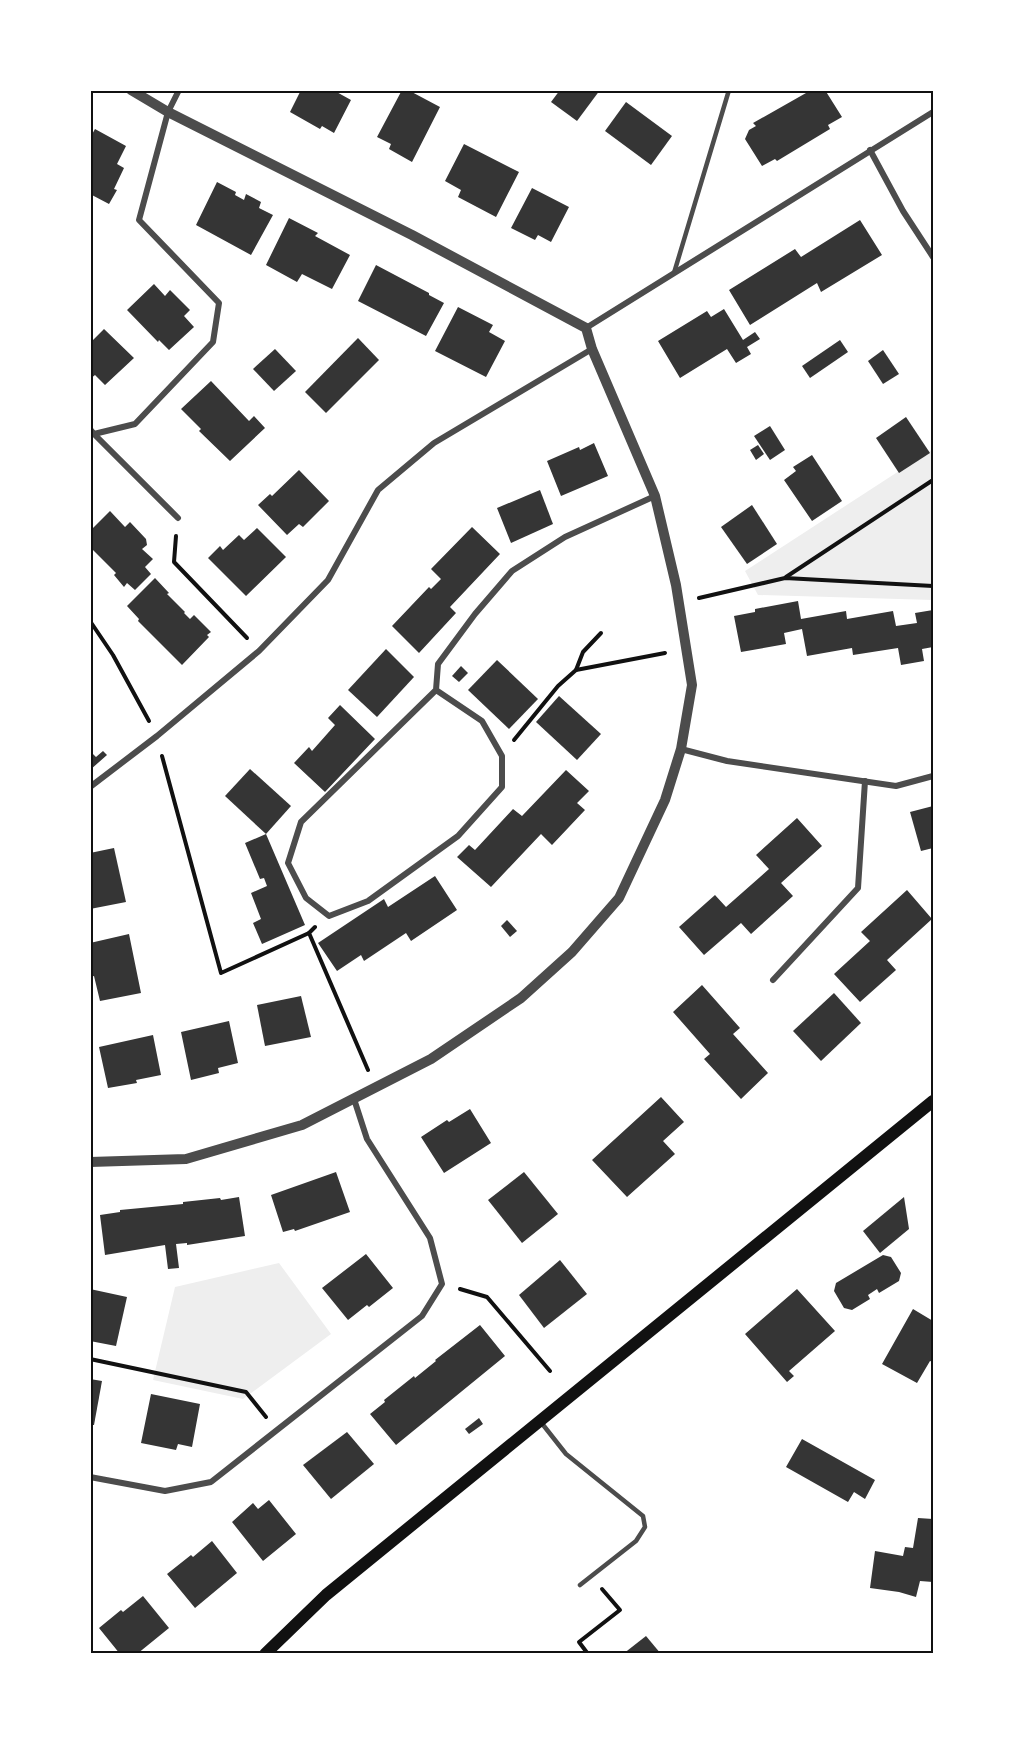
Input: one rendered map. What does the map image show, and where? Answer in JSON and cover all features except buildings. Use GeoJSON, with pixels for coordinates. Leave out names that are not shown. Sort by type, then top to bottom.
{"type":"FeatureCollection","features":[{"type":"Feature","properties":{"kind":"main road"},"geometry":{"type":"LineString","coordinates":[[265,1654],[326,1595],[933,1101]]}},
{"type":"Feature","properties":{"kind":"street"},"geometry":{"type":"LineString","coordinates":[[90,1162],[186,1159],[302,1125],[431,1059],[521,998],[572,952],[619,898],[665,800],[681,749],[692,685],[679,603],[655,496],[592,349],[586,328],[412,235],[168,112],[131,90]]}},
{"type":"Feature","properties":{"kind":"street"},"geometry":{"type":"LineString","coordinates":[[92,431],[135,424],[213,342],[219,303],[139,219],[168,112],[179,90]]}},
{"type":"Feature","properties":{"kind":"street"},"geometry":{"type":"LineString","coordinates":[[586,328],[933,112]]}},
{"type":"Feature","properties":{"kind":"street"},"geometry":{"type":"LineString","coordinates":[[870,150],[903,211],[933,257]]}},
{"type":"Feature","properties":{"kind":"street"},"geometry":{"type":"LineString","coordinates":[[90,788],[259,651],[328,580],[378,490],[434,443],[592,349]]}},
{"type":"Feature","properties":{"kind":"street"},"geometry":{"type":"LineString","coordinates":[[92,431],[178,518]]}},
{"type":"Feature","properties":{"kind":"street"},"geometry":{"type":"LineString","coordinates":[[436,690],[482,721],[502,756],[502,787],[458,836],[368,902],[329,916],[306,898],[288,863],[301,822],[436,690],[438,664],[475,614],[512,571],[565,537],[655,496]]}},
{"type":"Feature","properties":{"kind":"street"},"geometry":{"type":"LineString","coordinates":[[681,749],[727,761],[896,786],[933,776]]}},
{"type":"Feature","properties":{"kind":"street"},"geometry":{"type":"LineString","coordinates":[[773,980],[858,888],[865,781]]}},
{"type":"Feature","properties":{"kind":"street"},"geometry":{"type":"LineString","coordinates":[[90,1477],[165,1491],[211,1482],[422,1316],[442,1284],[430,1238],[367,1139],[354,1099]]}},
{"type":"Feature","properties":{"kind":"lane"},"geometry":{"type":"LineString","coordinates":[[674,273],[729,90]]}},
{"type":"Feature","properties":{"kind":"lane"},"geometry":{"type":"LineString","coordinates":[[540,1421],[566,1454],[643,1516],[645,1527],[636,1541],[580,1585]]}},
{"type":"Feature","properties":{"kind":"path"},"geometry":{"type":"LineString","coordinates":[[785,578],[933,480]]}},
{"type":"Feature","properties":{"kind":"path"},"geometry":{"type":"LineString","coordinates":[[178,518],[174,562],[259,651]]}},
{"type":"Feature","properties":{"kind":"path"},"geometry":{"type":"LineString","coordinates":[[679,603],[785,578],[933,586]]}},
{"type":"Feature","properties":{"kind":"path"},"geometry":{"type":"LineString","coordinates":[[90,621],[113,655],[157,736],[221,973],[309,933],[329,916]]}},
{"type":"Feature","properties":{"kind":"path"},"geometry":{"type":"LineString","coordinates":[[502,756],[558,686],[576,670],[584,652],[601,633]]}},
{"type":"Feature","properties":{"kind":"path"},"geometry":{"type":"LineString","coordinates":[[576,670],[687,649]]}},
{"type":"Feature","properties":{"kind":"path"},"geometry":{"type":"LineString","coordinates":[[309,933],[376,1087]]}},
{"type":"Feature","properties":{"kind":"path"},"geometry":{"type":"LineString","coordinates":[[442,1284],[487,1297],[550,1371]]}},
{"type":"Feature","properties":{"kind":"path"},"geometry":{"type":"LineString","coordinates":[[90,1359],[246,1392],[277,1431]]}},
{"type":"Feature","properties":{"kind":"path"},"geometry":{"type":"LineString","coordinates":[[588,1654],[579,1642],[620,1610],[591,1576]]}},
{"type":"Feature","properties":{"kind":"shaded area"},"geometry":{"type":"Polygon","coordinates":[[[933,449],[933,600],[758,595],[745,571],[933,449]]]}},
{"type":"Feature","properties":{"kind":"shaded area"},"geometry":{"type":"Polygon","coordinates":[[[279,1263],[331,1334],[243,1399],[153,1380],[175,1287],[279,1263]]]}}]}
